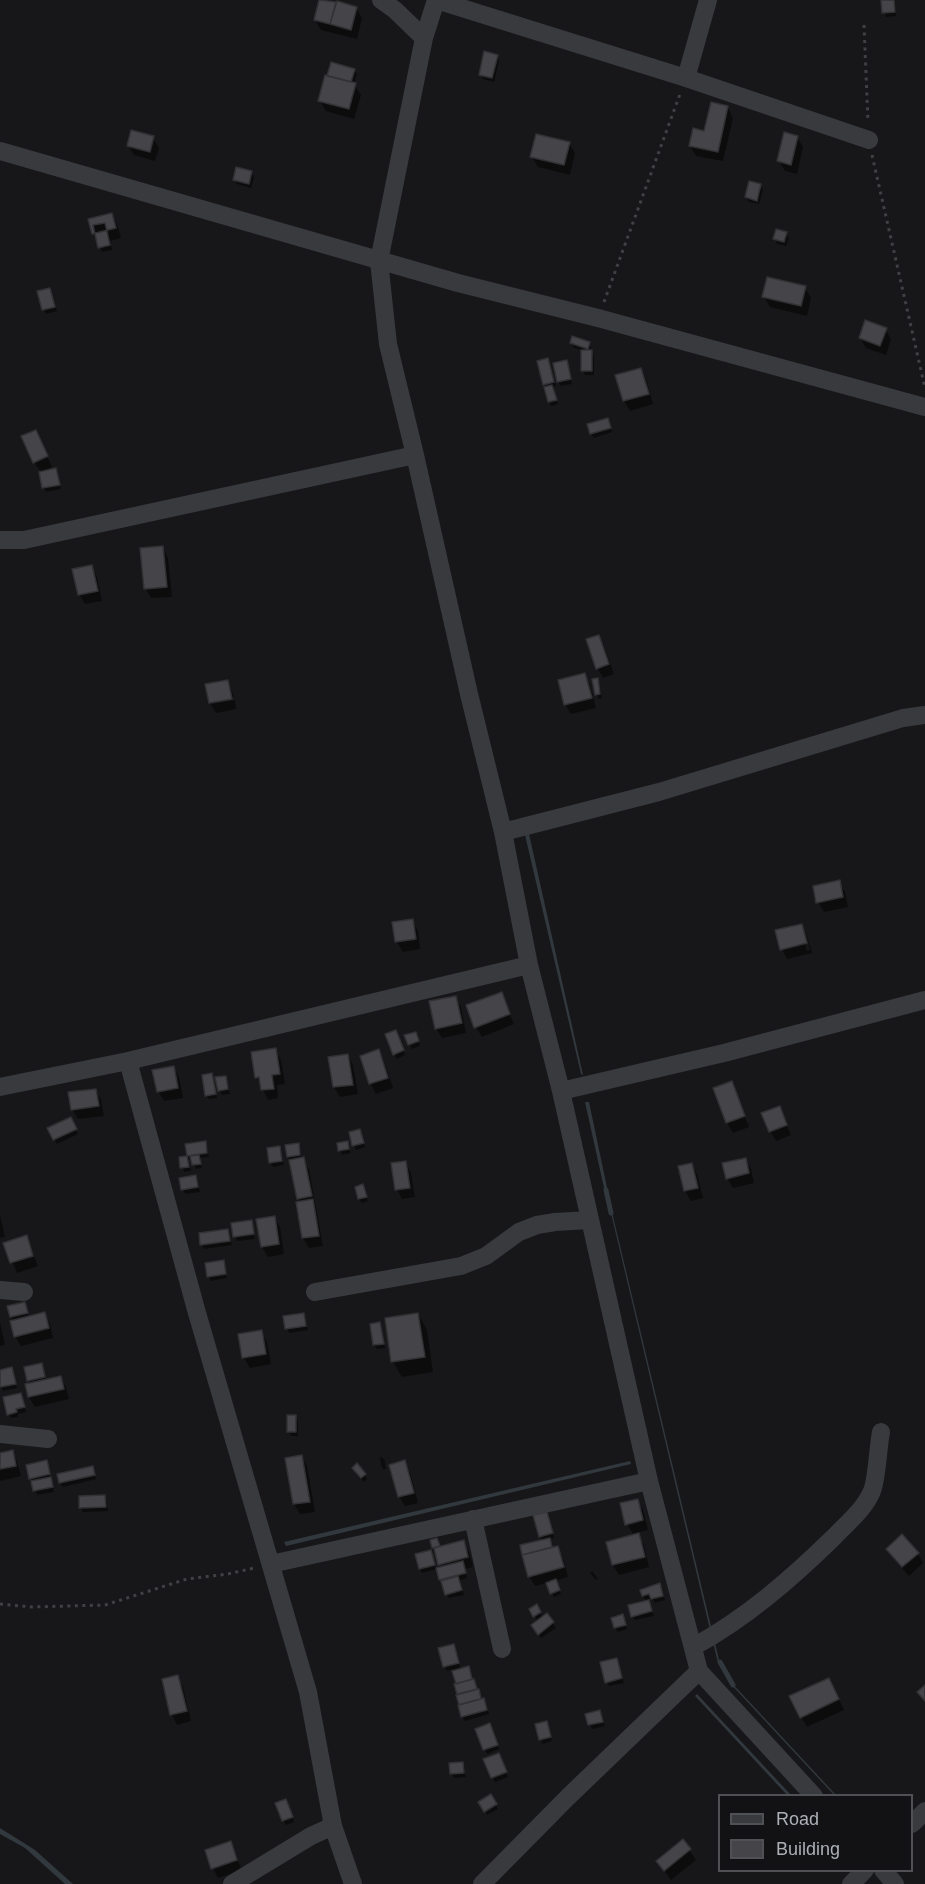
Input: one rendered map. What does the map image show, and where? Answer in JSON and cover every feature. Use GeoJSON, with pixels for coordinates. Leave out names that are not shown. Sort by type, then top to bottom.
{"type":"FeatureCollection","features":[{"type":"Feature","properties":{"kind":"street"},"geometry":{"type":"LineString","coordinates":[[381,0],[424,38]]}},
{"type":"Feature","properties":{"kind":"street"},"geometry":{"type":"LineString","coordinates":[[812,1794],[699,1671],[649,1481],[561,1091],[529,965],[504,832],[469,694],[416,455],[388,344],[379,261],[424,38],[436,0],[686,78],[868,140]]}},
{"type":"Feature","properties":{"kind":"street"},"geometry":{"type":"LineString","coordinates":[[686,78],[708,0]]}},
{"type":"Feature","properties":{"kind":"street"},"geometry":{"type":"LineString","coordinates":[[0,151],[458,284],[598,318],[925,407]]}},
{"type":"Feature","properties":{"kind":"street"},"geometry":{"type":"LineString","coordinates":[[0,540],[24,540],[416,455]]}},
{"type":"Feature","properties":{"kind":"street"},"geometry":{"type":"LineString","coordinates":[[504,832],[659,792],[903,717],[925,715]]}},
{"type":"Feature","properties":{"kind":"street"},"geometry":{"type":"LineString","coordinates":[[0,1087],[128,1061],[529,965]]}},
{"type":"Feature","properties":{"kind":"street"},"geometry":{"type":"LineString","coordinates":[[561,1091],[724,1053],[925,1000]]}},
{"type":"Feature","properties":{"kind":"street"},"geometry":{"type":"LineString","coordinates":[[128,1061],[196,1313],[308,1692],[333,1826],[353,1884]]}},
{"type":"Feature","properties":{"kind":"street"},"geometry":{"type":"LineString","coordinates":[[315,1292],[461,1266],[486,1256],[519,1232],[537,1225],[589,1220]]}},
{"type":"Feature","properties":{"kind":"street"},"geometry":{"type":"LineString","coordinates":[[0,1290],[24,1292]]}},
{"type":"Feature","properties":{"kind":"street"},"geometry":{"type":"LineString","coordinates":[[693,1647],[721,1632],[750,1610],[815,1555],[857,1514],[873,1490],[880,1432]]}},
{"type":"Feature","properties":{"kind":"street"},"geometry":{"type":"LineString","coordinates":[[0,1434],[48,1439]]}},
{"type":"Feature","properties":{"kind":"street"},"geometry":{"type":"LineString","coordinates":[[271,1564],[649,1481]]}},
{"type":"Feature","properties":{"kind":"street"},"geometry":{"type":"LineString","coordinates":[[473,1519],[502,1649]]}},
{"type":"Feature","properties":{"kind":"street"},"geometry":{"type":"LineString","coordinates":[[482,1884],[568,1797],[699,1671]]}},
{"type":"Feature","properties":{"kind":"street"},"geometry":{"type":"LineString","coordinates":[[913,1823],[925,1811]]}},
{"type":"Feature","properties":{"kind":"street"},"geometry":{"type":"LineString","coordinates":[[232,1884],[311,1836],[333,1826]]}},
{"type":"Feature","properties":{"kind":"street"},"geometry":{"type":"LineString","coordinates":[[851,1884],[863,1872]]}},
{"type":"Feature","properties":{"kind":"street"},"geometry":{"type":"LineString","coordinates":[[885,1872],[895,1884]]}},
{"type":"Feature","properties":{"kind":"path"},"geometry":{"type":"LineString","coordinates":[[864,25],[868,140],[925,387]]}},
{"type":"Feature","properties":{"kind":"path"},"geometry":{"type":"LineString","coordinates":[[598,318],[686,78]]}},
{"type":"Feature","properties":{"kind":"path"},"geometry":{"type":"LineString","coordinates":[[0,1604],[32,1607],[105,1605],[187,1579],[228,1574],[271,1564]]}},
{"type":"Feature","properties":{"kind":"shaded area"},"geometry":{"type":"Polygon","coordinates":[[[529,834],[583,1075],[525,835],[529,834]]]}},
{"type":"Feature","properties":{"kind":"shaded area"},"geometry":{"type":"Polygon","coordinates":[[[585,1102],[589,1102],[609,1197],[606,1197],[585,1102]]]}},
{"type":"Feature","properties":{"kind":"shaded area"},"geometry":{"type":"Polygon","coordinates":[[[611,1208],[722,1667],[721,1669],[717,1659],[611,1208]]]}},
{"type":"Feature","properties":{"kind":"shaded area"},"geometry":{"type":"Polygon","coordinates":[[[630,1461],[631,1464],[286,1546],[284,1542],[630,1461]]]}},
{"type":"Feature","properties":{"kind":"shaded area"},"geometry":{"type":"Polygon","coordinates":[[[728,1681],[835,1794],[833,1794],[728,1681]]]}},
{"type":"Feature","properties":{"kind":"shaded area"},"geometry":{"type":"Polygon","coordinates":[[[697,1694],[790,1794],[786,1794],[695,1696],[697,1694]]]}},
{"type":"Feature","properties":{"kind":"shaded area"},"geometry":{"type":"Polygon","coordinates":[[[0,1828],[35,1850],[73,1884],[65,1884],[25,1848],[0,1834],[0,1828]]]}},
{"type":"Feature","properties":{"kind":"building"},"geometry":{"type":"Polygon","coordinates":[[[319,0],[336,2],[330,24],[314,20],[319,0]]]}},
{"type":"Feature","properties":{"kind":"building"},"geometry":{"type":"Polygon","coordinates":[[[881,0],[894,0],[895,12],[882,13],[881,0]]]}},
{"type":"Feature","properties":{"kind":"building"},"geometry":{"type":"Polygon","coordinates":[[[337,1],[357,7],[351,30],[330,24],[337,1]]]}},
{"type":"Feature","properties":{"kind":"building"},"geometry":{"type":"Polygon","coordinates":[[[484,51],[498,55],[492,78],[479,75],[484,51]]]}},
{"type":"Feature","properties":{"kind":"building"},"geometry":{"type":"Polygon","coordinates":[[[331,62],[355,69],[351,82],[327,76],[331,62]]]}},
{"type":"Feature","properties":{"kind":"building"},"geometry":{"type":"Polygon","coordinates":[[[325,75],[356,83],[349,109],[318,101],[325,75]]]}},
{"type":"Feature","properties":{"kind":"building"},"geometry":{"type":"Polygon","coordinates":[[[711,102],[728,106],[718,152],[689,146],[693,128],[704,131],[711,102]]]}},
{"type":"Feature","properties":{"kind":"building"},"geometry":{"type":"Polygon","coordinates":[[[131,130],[154,136],[150,152],[127,146],[131,130]]]}},
{"type":"Feature","properties":{"kind":"building"},"geometry":{"type":"Polygon","coordinates":[[[784,132],[798,136],[791,165],[777,161],[784,132]]]}},
{"type":"Feature","properties":{"kind":"building"},"geometry":{"type":"Polygon","coordinates":[[[536,134],[570,142],[564,165],[530,157],[536,134]]]}},
{"type":"Feature","properties":{"kind":"building"},"geometry":{"type":"Polygon","coordinates":[[[236,167],[252,171],[249,184],[233,180],[236,167]]]}},
{"type":"Feature","properties":{"kind":"building"},"geometry":{"type":"Polygon","coordinates":[[[749,181],[761,184],[757,201],[745,197],[749,181]]]}},
{"type":"Feature","properties":{"kind":"building"},"geometry":{"type":"Polygon","coordinates":[[[112,213],[116,228],[92,234],[88,219],[112,213]]]}},
{"type":"Feature","properties":{"kind":"building"},"geometry":{"type":"Polygon","coordinates":[[[105,223],[110,245],[98,248],[93,225],[105,223]]]}},
{"type":"Feature","properties":{"kind":"building"},"geometry":{"type":"Polygon","coordinates":[[[776,229],[787,232],[784,242],[773,239],[776,229]]]}},
{"type":"Feature","properties":{"kind":"building"},"geometry":{"type":"Polygon","coordinates":[[[767,277],[806,286],[801,306],[762,297],[767,277]]]}},
{"type":"Feature","properties":{"kind":"building"},"geometry":{"type":"Polygon","coordinates":[[[50,288],[55,307],[42,310],[37,291],[50,288]]]}},
{"type":"Feature","properties":{"kind":"building"},"geometry":{"type":"Polygon","coordinates":[[[865,320],[887,328],[880,346],[859,338],[865,320]]]}},
{"type":"Feature","properties":{"kind":"building"},"geometry":{"type":"Polygon","coordinates":[[[572,336],[590,342],[588,349],[570,343],[572,336]]]}},
{"type":"Feature","properties":{"kind":"building"},"geometry":{"type":"Polygon","coordinates":[[[581,350],[592,350],[592,371],[581,371],[581,350]]]}},
{"type":"Feature","properties":{"kind":"building"},"geometry":{"type":"Polygon","coordinates":[[[548,358],[554,382],[543,385],[537,361],[548,358]]]}},
{"type":"Feature","properties":{"kind":"building"},"geometry":{"type":"Polygon","coordinates":[[[567,360],[571,379],[557,382],[553,363],[567,360]]]}},
{"type":"Feature","properties":{"kind":"building"},"geometry":{"type":"Polygon","coordinates":[[[641,368],[649,394],[623,401],[615,375],[641,368]]]}},
{"type":"Feature","properties":{"kind":"building"},"geometry":{"type":"Polygon","coordinates":[[[552,385],[557,400],[548,402],[544,387],[552,385]]]}},
{"type":"Feature","properties":{"kind":"building"},"geometry":{"type":"Polygon","coordinates":[[[608,418],[611,428],[590,434],[587,424],[608,418]]]}},
{"type":"Feature","properties":{"kind":"building"},"geometry":{"type":"Polygon","coordinates":[[[36,430],[48,456],[33,463],[21,436],[36,430]]]}},
{"type":"Feature","properties":{"kind":"building"},"geometry":{"type":"Polygon","coordinates":[[[56,468],[60,485],[42,488],[39,472],[56,468]]]}},
{"type":"Feature","properties":{"kind":"building"},"geometry":{"type":"Polygon","coordinates":[[[163,546],[167,587],[144,589],[140,548],[163,546]]]}},
{"type":"Feature","properties":{"kind":"building"},"geometry":{"type":"Polygon","coordinates":[[[92,565],[98,591],[78,595],[72,569],[92,565]]]}},
{"type":"Feature","properties":{"kind":"building"},"geometry":{"type":"Polygon","coordinates":[[[599,635],[609,664],[596,669],[586,639],[599,635]]]}},
{"type":"Feature","properties":{"kind":"building"},"geometry":{"type":"Polygon","coordinates":[[[585,673],[592,698],[564,705],[558,680],[585,673]]]}},
{"type":"Feature","properties":{"kind":"building"},"geometry":{"type":"Polygon","coordinates":[[[598,678],[600,694],[595,695],[592,679],[598,678]]]}},
{"type":"Feature","properties":{"kind":"building"},"geometry":{"type":"Polygon","coordinates":[[[228,680],[232,699],[209,703],[205,684],[228,680]]]}},
{"type":"Feature","properties":{"kind":"building"},"geometry":{"type":"Polygon","coordinates":[[[840,880],[843,897],[816,903],[813,886],[840,880]]]}},
{"type":"Feature","properties":{"kind":"building"},"geometry":{"type":"Polygon","coordinates":[[[413,919],[416,939],[395,942],[392,922],[413,919]]]}},
{"type":"Feature","properties":{"kind":"building"},"geometry":{"type":"Polygon","coordinates":[[[802,924],[807,943],[780,950],[775,930],[802,924]]]}},
{"type":"Feature","properties":{"kind":"building"},"geometry":{"type":"Polygon","coordinates":[[[502,992],[510,1014],[474,1028],[466,1005],[502,992]]]}},
{"type":"Feature","properties":{"kind":"building"},"geometry":{"type":"Polygon","coordinates":[[[456,996],[462,1023],[435,1029],[429,1001],[456,996]]]}},
{"type":"Feature","properties":{"kind":"building"},"geometry":{"type":"Polygon","coordinates":[[[396,1030],[404,1050],[393,1055],[385,1034],[396,1030]]]}},
{"type":"Feature","properties":{"kind":"building"},"geometry":{"type":"Polygon","coordinates":[[[416,1032],[419,1041],[408,1045],[404,1035],[416,1032]]]}},
{"type":"Feature","properties":{"kind":"building"},"geometry":{"type":"Polygon","coordinates":[[[276,1048],[280,1074],[272,1075],[274,1089],[261,1090],[259,1077],[255,1078],[251,1052],[276,1048]]]}},
{"type":"Feature","properties":{"kind":"building"},"geometry":{"type":"Polygon","coordinates":[[[379,1049],[388,1078],[369,1084],[360,1056],[379,1049]]]}},
{"type":"Feature","properties":{"kind":"building"},"geometry":{"type":"Polygon","coordinates":[[[348,1054],[353,1085],[333,1087],[328,1057],[348,1054]]]}},
{"type":"Feature","properties":{"kind":"building"},"geometry":{"type":"Polygon","coordinates":[[[174,1066],[178,1088],[157,1092],[152,1070],[174,1066]]]}},
{"type":"Feature","properties":{"kind":"building"},"geometry":{"type":"Polygon","coordinates":[[[212,1073],[216,1094],[205,1096],[202,1075],[212,1073]]]}},
{"type":"Feature","properties":{"kind":"building"},"geometry":{"type":"Polygon","coordinates":[[[226,1076],[228,1089],[218,1091],[215,1077],[226,1076]]]}},
{"type":"Feature","properties":{"kind":"building"},"geometry":{"type":"Polygon","coordinates":[[[732,1081],[745,1116],[726,1123],[713,1088],[732,1081]]]}},
{"type":"Feature","properties":{"kind":"building"},"geometry":{"type":"Polygon","coordinates":[[[96,1089],[99,1106],[71,1110],[68,1092],[96,1089]]]}},
{"type":"Feature","properties":{"kind":"building"},"geometry":{"type":"Polygon","coordinates":[[[780,1106],[787,1125],[769,1132],[761,1113],[780,1106]]]}},
{"type":"Feature","properties":{"kind":"building"},"geometry":{"type":"Polygon","coordinates":[[[71,1117],[77,1129],[53,1140],[47,1128],[71,1117]]]}},
{"type":"Feature","properties":{"kind":"building"},"geometry":{"type":"Polygon","coordinates":[[[360,1129],[364,1143],[352,1146],[349,1132],[360,1129]]]}},
{"type":"Feature","properties":{"kind":"building"},"geometry":{"type":"Polygon","coordinates":[[[206,1141],[207,1153],[187,1156],[185,1144],[206,1141]]]}},
{"type":"Feature","properties":{"kind":"building"},"geometry":{"type":"Polygon","coordinates":[[[348,1141],[349,1149],[338,1151],[337,1143],[348,1141]]]}},
{"type":"Feature","properties":{"kind":"building"},"geometry":{"type":"Polygon","coordinates":[[[299,1143],[300,1155],[287,1157],[285,1145],[299,1143]]]}},
{"type":"Feature","properties":{"kind":"building"},"geometry":{"type":"Polygon","coordinates":[[[280,1146],[282,1161],[269,1163],[267,1148],[280,1146]]]}},
{"type":"Feature","properties":{"kind":"building"},"geometry":{"type":"Polygon","coordinates":[[[199,1155],[201,1164],[192,1165],[190,1156],[199,1155]]]}},
{"type":"Feature","properties":{"kind":"building"},"geometry":{"type":"Polygon","coordinates":[[[187,1156],[189,1167],[180,1168],[179,1157],[187,1156]]]}},
{"type":"Feature","properties":{"kind":"building"},"geometry":{"type":"Polygon","coordinates":[[[304,1157],[312,1196],[297,1199],[289,1160],[304,1157]]]}},
{"type":"Feature","properties":{"kind":"building"},"geometry":{"type":"Polygon","coordinates":[[[746,1158],[749,1173],[726,1179],[722,1163],[746,1158]]]}},
{"type":"Feature","properties":{"kind":"building"},"geometry":{"type":"Polygon","coordinates":[[[406,1161],[410,1188],[395,1190],[391,1163],[406,1161]]]}},
{"type":"Feature","properties":{"kind":"building"},"geometry":{"type":"Polygon","coordinates":[[[692,1163],[698,1188],[684,1191],[678,1166],[692,1163]]]}},
{"type":"Feature","properties":{"kind":"building"},"geometry":{"type":"Polygon","coordinates":[[[196,1175],[198,1187],[181,1190],[179,1178],[196,1175]]]}},
{"type":"Feature","properties":{"kind":"building"},"geometry":{"type":"Polygon","coordinates":[[[363,1184],[367,1197],[358,1199],[355,1187],[363,1184]]]}},
{"type":"Feature","properties":{"kind":"building"},"geometry":{"type":"Polygon","coordinates":[[[313,1199],[319,1236],[302,1238],[296,1202],[313,1199]]]}},
{"type":"Feature","properties":{"kind":"building"},"geometry":{"type":"Polygon","coordinates":[[[275,1216],[279,1244],[261,1247],[256,1219],[275,1216]]]}},
{"type":"Feature","properties":{"kind":"building"},"geometry":{"type":"Polygon","coordinates":[[[252,1220],[254,1234],[233,1237],[231,1223],[252,1220]]]}},
{"type":"Feature","properties":{"kind":"building"},"geometry":{"type":"Polygon","coordinates":[[[228,1229],[230,1241],[200,1245],[199,1233],[228,1229]]]}},
{"type":"Feature","properties":{"kind":"building"},"geometry":{"type":"Polygon","coordinates":[[[27,1235],[33,1256],[10,1263],[3,1243],[27,1235]]]}},
{"type":"Feature","properties":{"kind":"building"},"geometry":{"type":"Polygon","coordinates":[[[224,1260],[226,1274],[207,1277],[205,1263],[224,1260]]]}},
{"type":"Feature","properties":{"kind":"building"},"geometry":{"type":"Polygon","coordinates":[[[25,1302],[28,1313],[10,1317],[7,1306],[25,1302]]]}},
{"type":"Feature","properties":{"kind":"building"},"geometry":{"type":"Polygon","coordinates":[[[45,1312],[49,1328],[14,1337],[10,1321],[45,1312]]]}},
{"type":"Feature","properties":{"kind":"building"},"geometry":{"type":"Polygon","coordinates":[[[304,1313],[306,1326],[285,1329],[283,1316],[304,1313]]]}},
{"type":"Feature","properties":{"kind":"building"},"geometry":{"type":"Polygon","coordinates":[[[418,1313],[425,1357],[391,1362],[385,1318],[418,1313]]]}},
{"type":"Feature","properties":{"kind":"building"},"geometry":{"type":"Polygon","coordinates":[[[380,1322],[384,1344],[373,1345],[370,1324],[380,1322]]]}},
{"type":"Feature","properties":{"kind":"building"},"geometry":{"type":"Polygon","coordinates":[[[262,1330],[266,1354],[242,1358],[238,1334],[262,1330]]]}},
{"type":"Feature","properties":{"kind":"building"},"geometry":{"type":"Polygon","coordinates":[[[42,1363],[45,1377],[27,1381],[24,1367],[42,1363]]]}},
{"type":"Feature","properties":{"kind":"building"},"geometry":{"type":"Polygon","coordinates":[[[12,1367],[16,1384],[0,1387],[0,1370],[12,1367]]]}},
{"type":"Feature","properties":{"kind":"building"},"geometry":{"type":"Polygon","coordinates":[[[61,1376],[64,1389],[28,1397],[25,1384],[61,1376]]]}},
{"type":"Feature","properties":{"kind":"building"},"geometry":{"type":"Polygon","coordinates":[[[21,1393],[25,1407],[16,1409],[17,1412],[7,1415],[3,1397],[21,1393]]]}},
{"type":"Feature","properties":{"kind":"building"},"geometry":{"type":"Polygon","coordinates":[[[287,1415],[296,1415],[296,1432],[287,1432],[287,1415]]]}},
{"type":"Feature","properties":{"kind":"building"},"geometry":{"type":"Polygon","coordinates":[[[13,1450],[16,1466],[0,1469],[0,1453],[13,1450]]]}},
{"type":"Feature","properties":{"kind":"building"},"geometry":{"type":"Polygon","coordinates":[[[302,1455],[310,1502],[293,1504],[285,1458],[302,1455]]]}},
{"type":"Feature","properties":{"kind":"building"},"geometry":{"type":"Polygon","coordinates":[[[47,1460],[50,1474],[29,1479],[26,1465],[47,1460]]]}},
{"type":"Feature","properties":{"kind":"building"},"geometry":{"type":"Polygon","coordinates":[[[405,1460],[414,1493],[398,1497],[389,1465],[405,1460]]]}},
{"type":"Feature","properties":{"kind":"building"},"geometry":{"type":"Polygon","coordinates":[[[357,1463],[366,1474],[361,1478],[352,1468],[357,1463]]]}},
{"type":"Feature","properties":{"kind":"building"},"geometry":{"type":"Polygon","coordinates":[[[93,1466],[95,1475],[59,1483],[57,1474],[93,1466]]]}},
{"type":"Feature","properties":{"kind":"building"},"geometry":{"type":"Polygon","coordinates":[[[51,1477],[53,1487],[33,1491],[31,1481],[51,1477]]]}},
{"type":"Feature","properties":{"kind":"building"},"geometry":{"type":"Polygon","coordinates":[[[105,1495],[106,1507],[79,1508],[79,1496],[105,1495]]]}},
{"type":"Feature","properties":{"kind":"building"},"geometry":{"type":"Polygon","coordinates":[[[638,1499],[643,1520],[625,1525],[620,1503],[638,1499]]]}},
{"type":"Feature","properties":{"kind":"building"},"geometry":{"type":"Polygon","coordinates":[[[547,1512],[553,1533],[539,1537],[533,1515],[547,1512]]]}},
{"type":"Feature","properties":{"kind":"building"},"geometry":{"type":"Polygon","coordinates":[[[639,1533],[645,1557],[612,1565],[606,1542],[639,1533]]]}},
{"type":"Feature","properties":{"kind":"building"},"geometry":{"type":"Polygon","coordinates":[[[902,1534],[919,1553],[902,1567],[886,1549],[902,1534]]]}},
{"type":"Feature","properties":{"kind":"building"},"geometry":{"type":"Polygon","coordinates":[[[437,1538],[440,1546],[432,1548],[430,1540],[437,1538]]]}},
{"type":"Feature","properties":{"kind":"building"},"geometry":{"type":"Polygon","coordinates":[[[550,1538],[552,1547],[522,1555],[520,1545],[550,1538]]]}},
{"type":"Feature","properties":{"kind":"building"},"geometry":{"type":"Polygon","coordinates":[[[464,1540],[468,1557],[438,1565],[434,1548],[464,1540]]]}},
{"type":"Feature","properties":{"kind":"building"},"geometry":{"type":"Polygon","coordinates":[[[558,1546],[564,1567],[528,1577],[522,1555],[558,1546]]]}},
{"type":"Feature","properties":{"kind":"building"},"geometry":{"type":"Polygon","coordinates":[[[431,1550],[435,1565],[419,1569],[415,1554],[431,1550]]]}},
{"type":"Feature","properties":{"kind":"building"},"geometry":{"type":"Polygon","coordinates":[[[463,1561],[466,1573],[439,1580],[436,1568],[463,1561]]]}},
{"type":"Feature","properties":{"kind":"building"},"geometry":{"type":"Polygon","coordinates":[[[458,1576],[462,1590],[445,1595],[441,1581],[458,1576]]]}},
{"type":"Feature","properties":{"kind":"building"},"geometry":{"type":"Polygon","coordinates":[[[556,1579],[560,1590],[550,1594],[546,1583],[556,1579]]]}},
{"type":"Feature","properties":{"kind":"building"},"geometry":{"type":"Polygon","coordinates":[[[660,1583],[663,1596],[651,1599],[649,1594],[642,1596],[640,1590],[660,1583]]]}},
{"type":"Feature","properties":{"kind":"building"},"geometry":{"type":"Polygon","coordinates":[[[649,1600],[652,1611],[631,1617],[628,1605],[649,1600]]]}},
{"type":"Feature","properties":{"kind":"building"},"geometry":{"type":"Polygon","coordinates":[[[537,1604],[541,1612],[533,1617],[529,1609],[537,1604]]]}},
{"type":"Feature","properties":{"kind":"building"},"geometry":{"type":"Polygon","coordinates":[[[547,1613],[554,1622],[538,1635],[531,1625],[547,1613]]]}},
{"type":"Feature","properties":{"kind":"building"},"geometry":{"type":"Polygon","coordinates":[[[623,1614],[626,1625],[614,1628],[611,1618],[623,1614]]]}},
{"type":"Feature","properties":{"kind":"building"},"geometry":{"type":"Polygon","coordinates":[[[454,1644],[459,1663],[443,1667],[438,1648],[454,1644]]]}},
{"type":"Feature","properties":{"kind":"building"},"geometry":{"type":"Polygon","coordinates":[[[617,1658],[622,1678],[605,1683],[600,1662],[617,1658]]]}},
{"type":"Feature","properties":{"kind":"building"},"geometry":{"type":"Polygon","coordinates":[[[469,1666],[472,1679],[456,1684],[452,1671],[469,1666]]]}},
{"type":"Feature","properties":{"kind":"building"},"geometry":{"type":"Polygon","coordinates":[[[178,1675],[187,1711],[170,1715],[162,1679],[178,1675]]]}},
{"type":"Feature","properties":{"kind":"building"},"geometry":{"type":"Polygon","coordinates":[[[829,1678],[839,1699],[800,1718],[789,1696],[829,1678]]]}},
{"type":"Feature","properties":{"kind":"building"},"geometry":{"type":"Polygon","coordinates":[[[474,1679],[477,1689],[457,1694],[454,1684],[474,1679]]]}},
{"type":"Feature","properties":{"kind":"building"},"geometry":{"type":"Polygon","coordinates":[[[925,1685],[925,1701],[917,1692],[925,1685]]]}},
{"type":"Feature","properties":{"kind":"building"},"geometry":{"type":"Polygon","coordinates":[[[479,1689],[481,1699],[459,1705],[456,1695],[479,1689]]]}},
{"type":"Feature","properties":{"kind":"building"},"geometry":{"type":"Polygon","coordinates":[[[484,1698],[487,1710],[461,1717],[458,1705],[484,1698]]]}},
{"type":"Feature","properties":{"kind":"building"},"geometry":{"type":"Polygon","coordinates":[[[600,1710],[603,1722],[588,1725],[585,1714],[600,1710]]]}},
{"type":"Feature","properties":{"kind":"building"},"geometry":{"type":"Polygon","coordinates":[[[547,1721],[551,1737],[539,1740],[535,1724],[547,1721]]]}},
{"type":"Feature","properties":{"kind":"building"},"geometry":{"type":"Polygon","coordinates":[[[490,1723],[498,1745],[483,1750],[475,1729],[490,1723]]]}},
{"type":"Feature","properties":{"kind":"building"},"geometry":{"type":"Polygon","coordinates":[[[499,1753],[507,1772],[491,1778],[483,1759],[499,1753]]]}},
{"type":"Feature","properties":{"kind":"building"},"geometry":{"type":"Polygon","coordinates":[[[463,1762],[464,1773],[450,1774],[449,1763],[463,1762]]]}},
{"type":"Feature","properties":{"kind":"building"},"geometry":{"type":"Polygon","coordinates":[[[491,1794],[497,1804],[484,1812],[478,1802],[491,1794]]]}},
{"type":"Feature","properties":{"kind":"building"},"geometry":{"type":"Polygon","coordinates":[[[286,1799],[293,1817],[282,1821],[275,1803],[286,1799]]]}},
{"type":"Feature","properties":{"kind":"building"},"geometry":{"type":"Polygon","coordinates":[[[683,1839],[691,1849],[664,1871],[656,1861],[683,1839]]]}},
{"type":"Feature","properties":{"kind":"building"},"geometry":{"type":"Polygon","coordinates":[[[231,1841],[237,1860],[211,1869],[205,1850],[231,1841]]]}},
{"type":"Feature","properties":{"kind":"waterway"},"geometry":{"type":"LineString","coordinates":[[606,1190],[611,1213]]}},
{"type":"Feature","properties":{"kind":"waterway"},"geometry":{"type":"LineString","coordinates":[[720,1662],[733,1685]]}}]}
